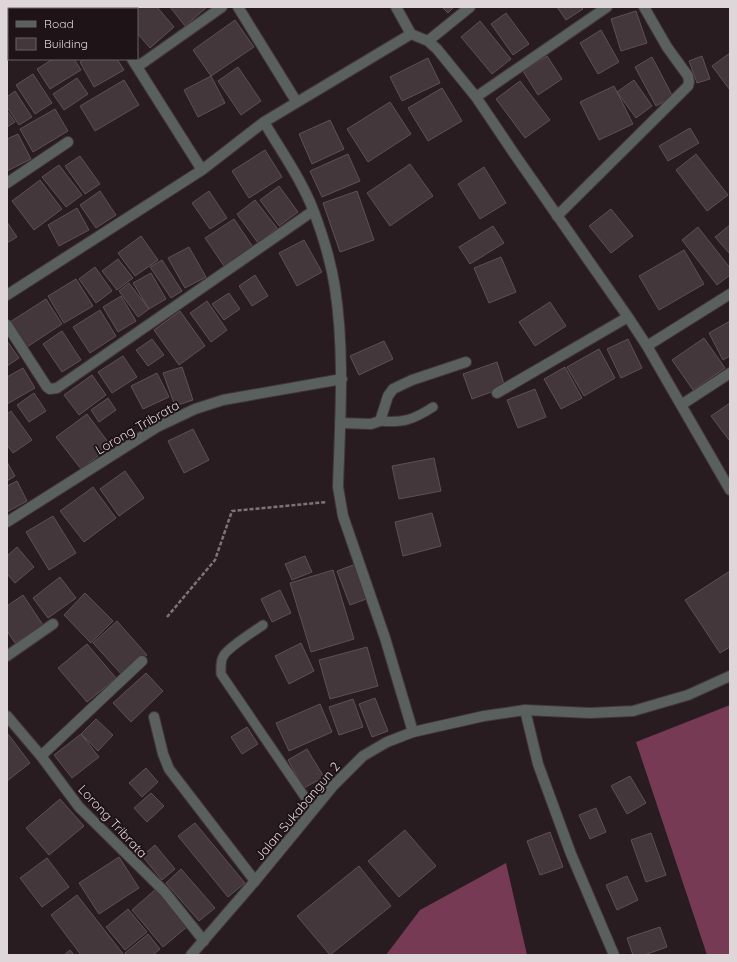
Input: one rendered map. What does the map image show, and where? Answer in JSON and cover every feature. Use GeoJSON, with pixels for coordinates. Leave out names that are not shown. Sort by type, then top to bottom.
{"type":"FeatureCollection","features":[{"type":"Feature","properties":{"kind":"street"},"geometry":{"type":"LineString","coordinates":[[202,170],[134,63],[222,7]]}},
{"type":"Feature","properties":{"kind":"street"},"geometry":{"type":"LineString","coordinates":[[238,7],[296,101]]}},
{"type":"Feature","properties":{"kind":"street"},"geometry":{"type":"LineString","coordinates":[[396,7],[411,34],[428,41],[476,97],[647,346],[730,490]]}},
{"type":"Feature","properties":{"kind":"street"},"geometry":{"type":"LineString","coordinates":[[428,41],[470,7]]}},
{"type":"Feature","properties":{"kind":"street"},"geometry":{"type":"LineString","coordinates":[[476,97],[607,7]]}},
{"type":"Feature","properties":{"kind":"street"},"geometry":{"type":"LineString","coordinates":[[557,216],[688,86],[688,76],[667,47],[644,7]]}},
{"type":"Feature","properties":{"kind":"street"},"geometry":{"type":"LineString","coordinates":[[7,295],[202,170],[264,122],[296,101],[411,34]]}},
{"type":"Feature","properties":{"kind":"street"},"geometry":{"type":"LineString","coordinates":[[264,122],[305,193],[313,211],[324,242],[335,287],[340,333],[342,379],[338,487],[340,500],[343,516],[385,638],[413,732]]}},
{"type":"Feature","properties":{"kind":"street"},"geometry":{"type":"LineString","coordinates":[[7,183],[68,142]]}},
{"type":"Feature","properties":{"kind":"street"},"geometry":{"type":"LineString","coordinates":[[7,325],[47,387],[50,389],[57,388],[313,211]]}},
{"type":"Feature","properties":{"kind":"street"},"geometry":{"type":"LineString","coordinates":[[647,346],[730,294]]}},
{"type":"Feature","properties":{"kind":"street"},"geometry":{"type":"LineString","coordinates":[[497,394],[628,317]]}},
{"type":"Feature","properties":{"kind":"street"},"geometry":{"type":"LineString","coordinates":[[340,423],[371,424],[380,421],[388,396],[393,389],[412,380],[466,362]]}},
{"type":"Feature","properties":{"kind":"street"},"geometry":{"type":"LineString","coordinates":[[681,405],[730,373]]}},
{"type":"Feature","properties":{"kind":"street","name":"Lorong Tribrata"},"geometry":{"type":"LineString","coordinates":[[7,522],[157,427],[195,409],[223,400],[342,379]]}},
{"type":"Feature","properties":{"kind":"street"},"geometry":{"type":"LineString","coordinates":[[7,656],[53,624]]}},
{"type":"Feature","properties":{"kind":"street"},"geometry":{"type":"LineString","coordinates":[[41,756],[142,661]]}},
{"type":"Feature","properties":{"kind":"street","name":"Jalan Sukabangun 2"},"geometry":{"type":"LineString","coordinates":[[191,955],[255,881],[333,786],[363,756],[387,742],[413,732],[484,716],[525,710],[590,713],[633,711],[688,695],[730,676]]}},
{"type":"Feature","properties":{"kind":"street"},"geometry":{"type":"LineString","coordinates":[[525,710],[538,764],[571,854],[614,955]]}},
{"type":"Feature","properties":{"kind":"street","name":"Lorong Tribrata"},"geometry":{"type":"LineString","coordinates":[[7,716],[41,756],[79,807],[164,891],[204,941]]}},
{"type":"Feature","properties":{"kind":"street"},"geometry":{"type":"LineString","coordinates":[[154,717],[163,754],[169,769],[255,881]]}},
{"type":"Feature","properties":{"kind":"lane"},"geometry":{"type":"LineString","coordinates":[[380,421],[398,422],[419,416],[433,407]]}},
{"type":"Feature","properties":{"kind":"lane"},"geometry":{"type":"LineString","coordinates":[[263,625],[230,649],[224,656],[221,664],[221,674],[314,809]]}},
{"type":"Feature","properties":{"kind":"path"},"geometry":{"type":"LineString","coordinates":[[167,616],[215,560],[232,511],[340,500]]}},
{"type":"Feature","properties":{"kind":"shaded area"},"geometry":{"type":"Polygon","coordinates":[[[730,705],[730,955],[707,955],[636,742],[730,705]]]}},
{"type":"Feature","properties":{"kind":"shaded area"},"geometry":{"type":"Polygon","coordinates":[[[506,863],[527,955],[386,955],[420,910],[506,863]]]}},
{"type":"Feature","properties":{"kind":"building"},"geometry":{"type":"Polygon","coordinates":[[[157,7],[174,27],[150,48],[138,34],[138,8],[121,8],[157,7]]]}},
{"type":"Feature","properties":{"kind":"building"},"geometry":{"type":"Polygon","coordinates":[[[170,7],[207,7],[185,26],[170,7]]]}},
{"type":"Feature","properties":{"kind":"building"},"geometry":{"type":"Polygon","coordinates":[[[442,7],[454,7],[448,13],[442,7]]]}},
{"type":"Feature","properties":{"kind":"building"},"geometry":{"type":"Polygon","coordinates":[[[557,7],[581,7],[583,9],[566,20],[557,7]]]}},
{"type":"Feature","properties":{"kind":"building"},"geometry":{"type":"Polygon","coordinates":[[[636,11],[647,43],[621,51],[611,19],[636,11]]]}},
{"type":"Feature","properties":{"kind":"building"},"geometry":{"type":"Polygon","coordinates":[[[506,13],[529,44],[513,55],[491,24],[506,13]]]}},
{"type":"Feature","properties":{"kind":"building"},"geometry":{"type":"Polygon","coordinates":[[[235,20],[254,47],[211,76],[193,50],[235,20]]]}},
{"type":"Feature","properties":{"kind":"building"},"geometry":{"type":"Polygon","coordinates":[[[480,21],[511,59],[492,74],[461,37],[480,21]]]}},
{"type":"Feature","properties":{"kind":"building"},"geometry":{"type":"Polygon","coordinates":[[[601,30],[619,62],[598,74],[580,43],[601,30]]]}},
{"type":"Feature","properties":{"kind":"building"},"geometry":{"type":"Polygon","coordinates":[[[7,39],[8,58],[7,59],[7,39]]]}},
{"type":"Feature","properties":{"kind":"building"},"geometry":{"type":"Polygon","coordinates":[[[730,53],[730,90],[712,66],[730,53]]]}},
{"type":"Feature","properties":{"kind":"building"},"geometry":{"type":"Polygon","coordinates":[[[547,56],[562,79],[538,95],[523,71],[547,56]]]}},
{"type":"Feature","properties":{"kind":"building"},"geometry":{"type":"Polygon","coordinates":[[[702,56],[710,79],[697,83],[689,61],[702,56]]]}},
{"type":"Feature","properties":{"kind":"building"},"geometry":{"type":"Polygon","coordinates":[[[652,57],[673,97],[656,106],[635,67],[652,57]]]}},
{"type":"Feature","properties":{"kind":"building"},"geometry":{"type":"Polygon","coordinates":[[[428,58],[440,83],[402,101],[390,77],[428,58]]]}},
{"type":"Feature","properties":{"kind":"building"},"geometry":{"type":"Polygon","coordinates":[[[51,60],[75,60],[81,70],[50,89],[37,69],[51,60]]]}},
{"type":"Feature","properties":{"kind":"building"},"geometry":{"type":"Polygon","coordinates":[[[83,60],[118,60],[124,70],[94,87],[80,62],[83,60]]]}},
{"type":"Feature","properties":{"kind":"building"},"geometry":{"type":"Polygon","coordinates":[[[238,67],[261,101],[241,115],[218,81],[238,67]]]}},
{"type":"Feature","properties":{"kind":"building"},"geometry":{"type":"Polygon","coordinates":[[[33,74],[52,103],[35,114],[16,85],[33,74]]]}},
{"type":"Feature","properties":{"kind":"building"},"geometry":{"type":"Polygon","coordinates":[[[211,76],[225,103],[198,117],[184,90],[211,76]]]}},
{"type":"Feature","properties":{"kind":"building"},"geometry":{"type":"Polygon","coordinates":[[[77,78],[88,94],[64,110],[53,94],[77,78]]]}},
{"type":"Feature","properties":{"kind":"building"},"geometry":{"type":"Polygon","coordinates":[[[124,80],[139,105],[95,131],[80,106],[124,80]]]}},
{"type":"Feature","properties":{"kind":"building"},"geometry":{"type":"Polygon","coordinates":[[[634,80],[652,106],[636,118],[617,92],[634,80]]]}},
{"type":"Feature","properties":{"kind":"building"},"geometry":{"type":"Polygon","coordinates":[[[520,81],[550,120],[525,138],[496,99],[520,81]]]}},
{"type":"Feature","properties":{"kind":"building"},"geometry":{"type":"Polygon","coordinates":[[[614,86],[633,124],[599,140],[580,102],[614,86]]]}},
{"type":"Feature","properties":{"kind":"building"},"geometry":{"type":"Polygon","coordinates":[[[442,88],[462,121],[428,141],[408,108],[442,88]]]}},
{"type":"Feature","properties":{"kind":"building"},"geometry":{"type":"Polygon","coordinates":[[[15,91],[32,117],[19,125],[7,107],[7,97],[15,91]]]}},
{"type":"Feature","properties":{"kind":"building"},"geometry":{"type":"Polygon","coordinates":[[[390,102],[411,134],[368,162],[347,129],[390,102]]]}},
{"type":"Feature","properties":{"kind":"building"},"geometry":{"type":"Polygon","coordinates":[[[55,109],[68,131],[33,152],[20,129],[55,109]]]}},
{"type":"Feature","properties":{"kind":"building"},"geometry":{"type":"Polygon","coordinates":[[[7,111],[15,122],[7,127],[7,111]]]}},
{"type":"Feature","properties":{"kind":"building"},"geometry":{"type":"Polygon","coordinates":[[[330,120],[344,149],[312,164],[299,134],[330,120]]]}},
{"type":"Feature","properties":{"kind":"building"},"geometry":{"type":"Polygon","coordinates":[[[690,128],[699,143],[668,161],[659,146],[690,128]]]}},
{"type":"Feature","properties":{"kind":"building"},"geometry":{"type":"Polygon","coordinates":[[[18,134],[31,159],[7,171],[7,139],[18,134]]]}},
{"type":"Feature","properties":{"kind":"building"},"geometry":{"type":"Polygon","coordinates":[[[265,150],[282,177],[249,198],[232,171],[265,150]]]}},
{"type":"Feature","properties":{"kind":"building"},"geometry":{"type":"Polygon","coordinates":[[[348,154],[360,181],[322,197],[310,171],[348,154]]]}},
{"type":"Feature","properties":{"kind":"building"},"geometry":{"type":"Polygon","coordinates":[[[696,154],[728,195],[707,211],[676,170],[696,154]]]}},
{"type":"Feature","properties":{"kind":"building"},"geometry":{"type":"Polygon","coordinates":[[[80,156],[100,184],[85,194],[65,166],[80,156]]]}},
{"type":"Feature","properties":{"kind":"building"},"geometry":{"type":"Polygon","coordinates":[[[410,164],[433,196],[390,226],[367,193],[410,164]]]}},
{"type":"Feature","properties":{"kind":"building"},"geometry":{"type":"Polygon","coordinates":[[[59,165],[82,195],[66,207],[42,177],[59,165]]]}},
{"type":"Feature","properties":{"kind":"building"},"geometry":{"type":"Polygon","coordinates":[[[484,167],[506,203],[480,219],[458,184],[484,167]]]}},
{"type":"Feature","properties":{"kind":"building"},"geometry":{"type":"Polygon","coordinates":[[[40,180],[62,209],[34,230],[12,201],[40,180]]]}},
{"type":"Feature","properties":{"kind":"building"},"geometry":{"type":"Polygon","coordinates":[[[279,186],[298,212],[279,226],[260,200],[279,186]]]}},
{"type":"Feature","properties":{"kind":"building"},"geometry":{"type":"Polygon","coordinates":[[[100,191],[116,215],[96,228],[80,205],[100,191]]]}},
{"type":"Feature","properties":{"kind":"building"},"geometry":{"type":"Polygon","coordinates":[[[209,191],[227,218],[210,229],[192,203],[209,191]]]}},
{"type":"Feature","properties":{"kind":"building"},"geometry":{"type":"Polygon","coordinates":[[[357,191],[374,240],[340,252],[323,203],[357,191]]]}},
{"type":"Feature","properties":{"kind":"building"},"geometry":{"type":"Polygon","coordinates":[[[255,200],[277,228],[258,243],[237,214],[255,200]]]}},
{"type":"Feature","properties":{"kind":"building"},"geometry":{"type":"Polygon","coordinates":[[[77,208],[89,230],[59,246],[48,225],[77,208]]]}},
{"type":"Feature","properties":{"kind":"building"},"geometry":{"type":"Polygon","coordinates":[[[611,209],[633,236],[611,253],[589,226],[611,209]]]}},
{"type":"Feature","properties":{"kind":"building"},"geometry":{"type":"Polygon","coordinates":[[[234,219],[253,247],[224,266],[205,238],[234,219]]]}},
{"type":"Feature","properties":{"kind":"building"},"geometry":{"type":"Polygon","coordinates":[[[7,222],[17,237],[7,243],[7,222]]]}},
{"type":"Feature","properties":{"kind":"building"},"geometry":{"type":"Polygon","coordinates":[[[730,225],[730,254],[715,237],[730,225]]]}},
{"type":"Feature","properties":{"kind":"building"},"geometry":{"type":"Polygon","coordinates":[[[493,226],[504,243],[470,264],[459,247],[493,226]]]}},
{"type":"Feature","properties":{"kind":"building"},"geometry":{"type":"Polygon","coordinates":[[[698,227],[730,268],[730,275],[717,285],[682,240],[698,227]]]}},
{"type":"Feature","properties":{"kind":"building"},"geometry":{"type":"Polygon","coordinates":[[[141,236],[158,260],[135,276],[118,253],[141,236]]]}},
{"type":"Feature","properties":{"kind":"building"},"geometry":{"type":"Polygon","coordinates":[[[304,240],[322,272],[297,286],[279,253],[304,240]]]}},
{"type":"Feature","properties":{"kind":"building"},"geometry":{"type":"Polygon","coordinates":[[[189,247],[206,277],[185,288],[168,258],[189,247]]]}},
{"type":"Feature","properties":{"kind":"building"},"geometry":{"type":"Polygon","coordinates":[[[684,250],[704,284],[659,310],[639,276],[684,250]]]}},
{"type":"Feature","properties":{"kind":"building"},"geometry":{"type":"Polygon","coordinates":[[[501,257],[516,292],[489,303],[474,268],[501,257]]]}},
{"type":"Feature","properties":{"kind":"building"},"geometry":{"type":"Polygon","coordinates":[[[118,259],[133,278],[117,290],[102,271],[118,259]]]}},
{"type":"Feature","properties":{"kind":"building"},"geometry":{"type":"Polygon","coordinates":[[[162,260],[182,291],[171,298],[150,267],[162,260]]]}},
{"type":"Feature","properties":{"kind":"building"},"geometry":{"type":"Polygon","coordinates":[[[95,267],[112,291],[96,303],[79,279],[95,267]]]}},
{"type":"Feature","properties":{"kind":"building"},"geometry":{"type":"Polygon","coordinates":[[[151,273],[166,299],[149,309],[133,283],[151,273]]]}},
{"type":"Feature","properties":{"kind":"building"},"geometry":{"type":"Polygon","coordinates":[[[255,275],[268,296],[252,306],[239,286],[255,275]]]}},
{"type":"Feature","properties":{"kind":"building"},"geometry":{"type":"Polygon","coordinates":[[[76,279],[93,306],[64,323],[48,296],[76,279]]]}},
{"type":"Feature","properties":{"kind":"building"},"geometry":{"type":"Polygon","coordinates":[[[129,283],[149,309],[138,317],[119,291],[129,283]]]}},
{"type":"Feature","properties":{"kind":"building"},"geometry":{"type":"Polygon","coordinates":[[[229,293],[240,309],[224,320],[212,304],[229,293]]]}},
{"type":"Feature","properties":{"kind":"building"},"geometry":{"type":"Polygon","coordinates":[[[121,296],[136,321],[118,332],[103,307],[121,296]]]}},
{"type":"Feature","properties":{"kind":"building"},"geometry":{"type":"Polygon","coordinates":[[[46,299],[62,324],[27,347],[10,322],[46,299]]]}},
{"type":"Feature","properties":{"kind":"building"},"geometry":{"type":"Polygon","coordinates":[[[207,301],[227,330],[211,342],[190,313],[207,301]]]}},
{"type":"Feature","properties":{"kind":"building"},"geometry":{"type":"Polygon","coordinates":[[[550,302],[566,326],[535,346],[519,322],[550,302]]]}},
{"type":"Feature","properties":{"kind":"building"},"geometry":{"type":"Polygon","coordinates":[[[100,310],[116,336],[90,353],[73,327],[100,310]]]}},
{"type":"Feature","properties":{"kind":"building"},"geometry":{"type":"Polygon","coordinates":[[[180,311],[205,346],[179,365],[154,330],[180,311]]]}},
{"type":"Feature","properties":{"kind":"building"},"geometry":{"type":"Polygon","coordinates":[[[730,321],[730,356],[723,360],[709,333],[730,321]]]}},
{"type":"Feature","properties":{"kind":"building"},"geometry":{"type":"Polygon","coordinates":[[[62,331],[81,360],[62,372],[43,344],[62,331]]]}},
{"type":"Feature","properties":{"kind":"building"},"geometry":{"type":"Polygon","coordinates":[[[704,338],[725,368],[693,390],[672,360],[704,338]]]}},
{"type":"Feature","properties":{"kind":"building"},"geometry":{"type":"Polygon","coordinates":[[[152,339],[164,355],[148,366],[136,350],[152,339]]]}},
{"type":"Feature","properties":{"kind":"building"},"geometry":{"type":"Polygon","coordinates":[[[628,339],[642,368],[621,378],[607,349],[628,339]]]}},
{"type":"Feature","properties":{"kind":"building"},"geometry":{"type":"Polygon","coordinates":[[[7,341],[19,358],[7,366],[7,341]]]}},
{"type":"Feature","properties":{"kind":"building"},"geometry":{"type":"Polygon","coordinates":[[[384,341],[393,359],[359,375],[350,356],[384,341]]]}},
{"type":"Feature","properties":{"kind":"building"},"geometry":{"type":"Polygon","coordinates":[[[599,349],[615,378],[584,396],[567,367],[599,349]]]}},
{"type":"Feature","properties":{"kind":"building"},"geometry":{"type":"Polygon","coordinates":[[[123,356],[137,377],[112,393],[98,372],[123,356]]]}},
{"type":"Feature","properties":{"kind":"building"},"geometry":{"type":"Polygon","coordinates":[[[497,362],[505,387],[472,399],[463,374],[497,362]]]}},
{"type":"Feature","properties":{"kind":"building"},"geometry":{"type":"Polygon","coordinates":[[[182,367],[193,400],[175,406],[163,373],[182,367]]]}},
{"type":"Feature","properties":{"kind":"building"},"geometry":{"type":"Polygon","coordinates":[[[565,367],[582,398],[561,409],[544,379],[565,367]]]}},
{"type":"Feature","properties":{"kind":"building"},"geometry":{"type":"Polygon","coordinates":[[[23,368],[35,388],[7,404],[7,377],[23,368]]]}},
{"type":"Feature","properties":{"kind":"building"},"geometry":{"type":"Polygon","coordinates":[[[157,373],[169,397],[143,409],[131,386],[157,373]]]}},
{"type":"Feature","properties":{"kind":"building"},"geometry":{"type":"Polygon","coordinates":[[[92,375],[106,395],[79,415],[64,395],[92,375]]]}},
{"type":"Feature","properties":{"kind":"building"},"geometry":{"type":"Polygon","coordinates":[[[535,389],[546,417],[518,428],[507,400],[535,389]]]}},
{"type":"Feature","properties":{"kind":"building"},"geometry":{"type":"Polygon","coordinates":[[[34,393],[46,411],[29,422],[17,405],[34,393]]]}},
{"type":"Feature","properties":{"kind":"building"},"geometry":{"type":"Polygon","coordinates":[[[108,398],[116,410],[99,422],[91,410],[108,398]]]}},
{"type":"Feature","properties":{"kind":"building"},"geometry":{"type":"Polygon","coordinates":[[[730,403],[730,439],[729,440],[711,416],[730,403]]]}},
{"type":"Feature","properties":{"kind":"building"},"geometry":{"type":"Polygon","coordinates":[[[11,411],[32,440],[13,453],[7,445],[7,414],[11,411]]]}},
{"type":"Feature","properties":{"kind":"building"},"geometry":{"type":"Polygon","coordinates":[[[87,414],[111,446],[81,469],[56,437],[87,414]]]}},
{"type":"Feature","properties":{"kind":"building"},"geometry":{"type":"Polygon","coordinates":[[[193,429],[209,460],[184,473],[168,441],[193,429]]]}},
{"type":"Feature","properties":{"kind":"building"},"geometry":{"type":"Polygon","coordinates":[[[434,458],[441,491],[399,499],[392,466],[434,458]]]}},
{"type":"Feature","properties":{"kind":"building"},"geometry":{"type":"Polygon","coordinates":[[[7,462],[15,476],[7,481],[7,462]]]}},
{"type":"Feature","properties":{"kind":"building"},"geometry":{"type":"Polygon","coordinates":[[[125,471],[144,498],[119,516],[100,489],[125,471]]]}},
{"type":"Feature","properties":{"kind":"building"},"geometry":{"type":"Polygon","coordinates":[[[17,481],[27,501],[7,512],[7,486],[17,481]]]}},
{"type":"Feature","properties":{"kind":"building"},"geometry":{"type":"Polygon","coordinates":[[[93,487],[116,518],[84,542],[60,511],[93,487]]]}},
{"type":"Feature","properties":{"kind":"building"},"geometry":{"type":"Polygon","coordinates":[[[432,513],[441,546],[403,556],[395,522],[432,513]]]}},
{"type":"Feature","properties":{"kind":"building"},"geometry":{"type":"Polygon","coordinates":[[[53,516],[76,553],[49,570],[26,532],[53,516]]]}},
{"type":"Feature","properties":{"kind":"building"},"geometry":{"type":"Polygon","coordinates":[[[17,547],[34,567],[15,583],[7,574],[7,556],[17,547]]]}},
{"type":"Feature","properties":{"kind":"building"},"geometry":{"type":"Polygon","coordinates":[[[305,556],[312,572],[292,580],[285,564],[305,556]]]}},
{"type":"Feature","properties":{"kind":"building"},"geometry":{"type":"Polygon","coordinates":[[[356,564],[369,598],[350,605],[337,571],[356,564]]]}},
{"type":"Feature","properties":{"kind":"building"},"geometry":{"type":"Polygon","coordinates":[[[333,570],[354,639],[311,652],[290,583],[333,570]]]}},
{"type":"Feature","properties":{"kind":"building"},"geometry":{"type":"Polygon","coordinates":[[[730,571],[730,647],[720,653],[685,600],[730,571]]]}},
{"type":"Feature","properties":{"kind":"building"},"geometry":{"type":"Polygon","coordinates":[[[60,577],[76,598],[48,618],[33,598],[60,577]]]}},
{"type":"Feature","properties":{"kind":"building"},"geometry":{"type":"Polygon","coordinates":[[[280,590],[291,613],[272,622],[261,599],[280,590]]]}},
{"type":"Feature","properties":{"kind":"building"},"geometry":{"type":"Polygon","coordinates":[[[85,593],[113,621],[91,643],[64,615],[85,593]]]}},
{"type":"Feature","properties":{"kind":"building"},"geometry":{"type":"Polygon","coordinates":[[[23,595],[43,625],[15,643],[7,631],[7,606],[23,595]]]}},
{"type":"Feature","properties":{"kind":"building"},"geometry":{"type":"Polygon","coordinates":[[[117,621],[147,655],[123,676],[93,643],[117,621]]]}},
{"type":"Feature","properties":{"kind":"building"},"geometry":{"type":"Polygon","coordinates":[[[301,643],[314,671],[289,684],[275,656],[301,643]]]}},
{"type":"Feature","properties":{"kind":"building"},"geometry":{"type":"Polygon","coordinates":[[[87,644],[116,678],[87,702],[58,668],[87,644]]]}},
{"type":"Feature","properties":{"kind":"building"},"geometry":{"type":"Polygon","coordinates":[[[367,647],[378,686],[330,699],[319,660],[367,647]]]}},
{"type":"Feature","properties":{"kind":"building"},"geometry":{"type":"Polygon","coordinates":[[[146,673],[163,691],[131,722],[113,703],[146,673]]]}},
{"type":"Feature","properties":{"kind":"building"},"geometry":{"type":"Polygon","coordinates":[[[375,698],[388,731],[372,737],[359,704],[375,698]]]}},
{"type":"Feature","properties":{"kind":"building"},"geometry":{"type":"Polygon","coordinates":[[[353,699],[363,727],[339,735],[329,707],[353,699]]]}},
{"type":"Feature","properties":{"kind":"building"},"geometry":{"type":"Polygon","coordinates":[[[320,704],[332,732],[289,751],[276,723],[320,704]]]}},
{"type":"Feature","properties":{"kind":"building"},"geometry":{"type":"Polygon","coordinates":[[[96,719],[113,735],[98,751],[81,734],[96,719]]]}},
{"type":"Feature","properties":{"kind":"building"},"geometry":{"type":"Polygon","coordinates":[[[247,727],[258,744],[242,754],[231,737],[247,727]]]}},
{"type":"Feature","properties":{"kind":"building"},"geometry":{"type":"Polygon","coordinates":[[[8,734],[30,763],[7,781],[7,735],[8,734]]]}},
{"type":"Feature","properties":{"kind":"building"},"geometry":{"type":"Polygon","coordinates":[[[81,734],[99,757],[72,778],[54,755],[81,734]]]}},
{"type":"Feature","properties":{"kind":"building"},"geometry":{"type":"Polygon","coordinates":[[[307,749],[324,777],[304,788],[288,760],[307,749]]]}},
{"type":"Feature","properties":{"kind":"building"},"geometry":{"type":"Polygon","coordinates":[[[146,768],[158,782],[142,797],[129,783],[146,768]]]}},
{"type":"Feature","properties":{"kind":"building"},"geometry":{"type":"Polygon","coordinates":[[[630,776],[646,803],[627,814],[611,786],[630,776]]]}},
{"type":"Feature","properties":{"kind":"building"},"geometry":{"type":"Polygon","coordinates":[[[151,793],[164,806],[147,822],[134,808],[151,793]]]}},
{"type":"Feature","properties":{"kind":"building"},"geometry":{"type":"Polygon","coordinates":[[[60,799],[84,826],[49,855],[26,828],[60,799]]]}},
{"type":"Feature","properties":{"kind":"building"},"geometry":{"type":"Polygon","coordinates":[[[596,808],[606,832],[590,839],[579,815],[596,808]]]}},
{"type":"Feature","properties":{"kind":"building"},"geometry":{"type":"Polygon","coordinates":[[[195,823],[245,883],[228,897],[178,836],[195,823]]]}},
{"type":"Feature","properties":{"kind":"building"},"geometry":{"type":"Polygon","coordinates":[[[405,830],[436,866],[399,897],[368,861],[405,830]]]}},
{"type":"Feature","properties":{"kind":"building"},"geometry":{"type":"Polygon","coordinates":[[[550,832],[563,867],[540,875],[527,841],[550,832]]]}},
{"type":"Feature","properties":{"kind":"building"},"geometry":{"type":"Polygon","coordinates":[[[651,833],[666,875],[646,882],[631,840],[651,833]]]}},
{"type":"Feature","properties":{"kind":"building"},"geometry":{"type":"Polygon","coordinates":[[[155,845],[175,869],[162,880],[142,856],[155,845]]]}},
{"type":"Feature","properties":{"kind":"building"},"geometry":{"type":"Polygon","coordinates":[[[119,857],[139,888],[99,914],[79,883],[119,857]]]}},
{"type":"Feature","properties":{"kind":"building"},"geometry":{"type":"Polygon","coordinates":[[[47,858],[69,887],[42,907],[20,878],[47,858]]]}},
{"type":"Feature","properties":{"kind":"building"},"geometry":{"type":"Polygon","coordinates":[[[359,866],[391,906],[330,955],[297,916],[359,866]]]}},
{"type":"Feature","properties":{"kind":"building"},"geometry":{"type":"Polygon","coordinates":[[[181,869],[215,908],[199,921],[166,883],[181,869]]]}},
{"type":"Feature","properties":{"kind":"building"},"geometry":{"type":"Polygon","coordinates":[[[627,876],[638,900],[617,910],[606,885],[627,876]]]}},
{"type":"Feature","properties":{"kind":"building"},"geometry":{"type":"Polygon","coordinates":[[[156,889],[188,926],[163,947],[132,910],[156,889]]]}},
{"type":"Feature","properties":{"kind":"building"},"geometry":{"type":"Polygon","coordinates":[[[77,895],[124,955],[81,955],[51,915],[77,895]]]}},
{"type":"Feature","properties":{"kind":"building"},"geometry":{"type":"Polygon","coordinates":[[[128,909],[147,932],[125,950],[106,927],[128,909]]]}},
{"type":"Feature","properties":{"kind":"building"},"geometry":{"type":"Polygon","coordinates":[[[660,927],[667,947],[644,955],[633,955],[627,938],[660,927]]]}},
{"type":"Feature","properties":{"kind":"building"},"geometry":{"type":"Polygon","coordinates":[[[148,934],[160,949],[153,955],[127,955],[125,953],[148,934]]]}},
{"type":"Feature","properties":{"kind":"building"},"geometry":{"type":"Polygon","coordinates":[[[70,950],[74,955],[64,955],[70,950]]]}}]}
